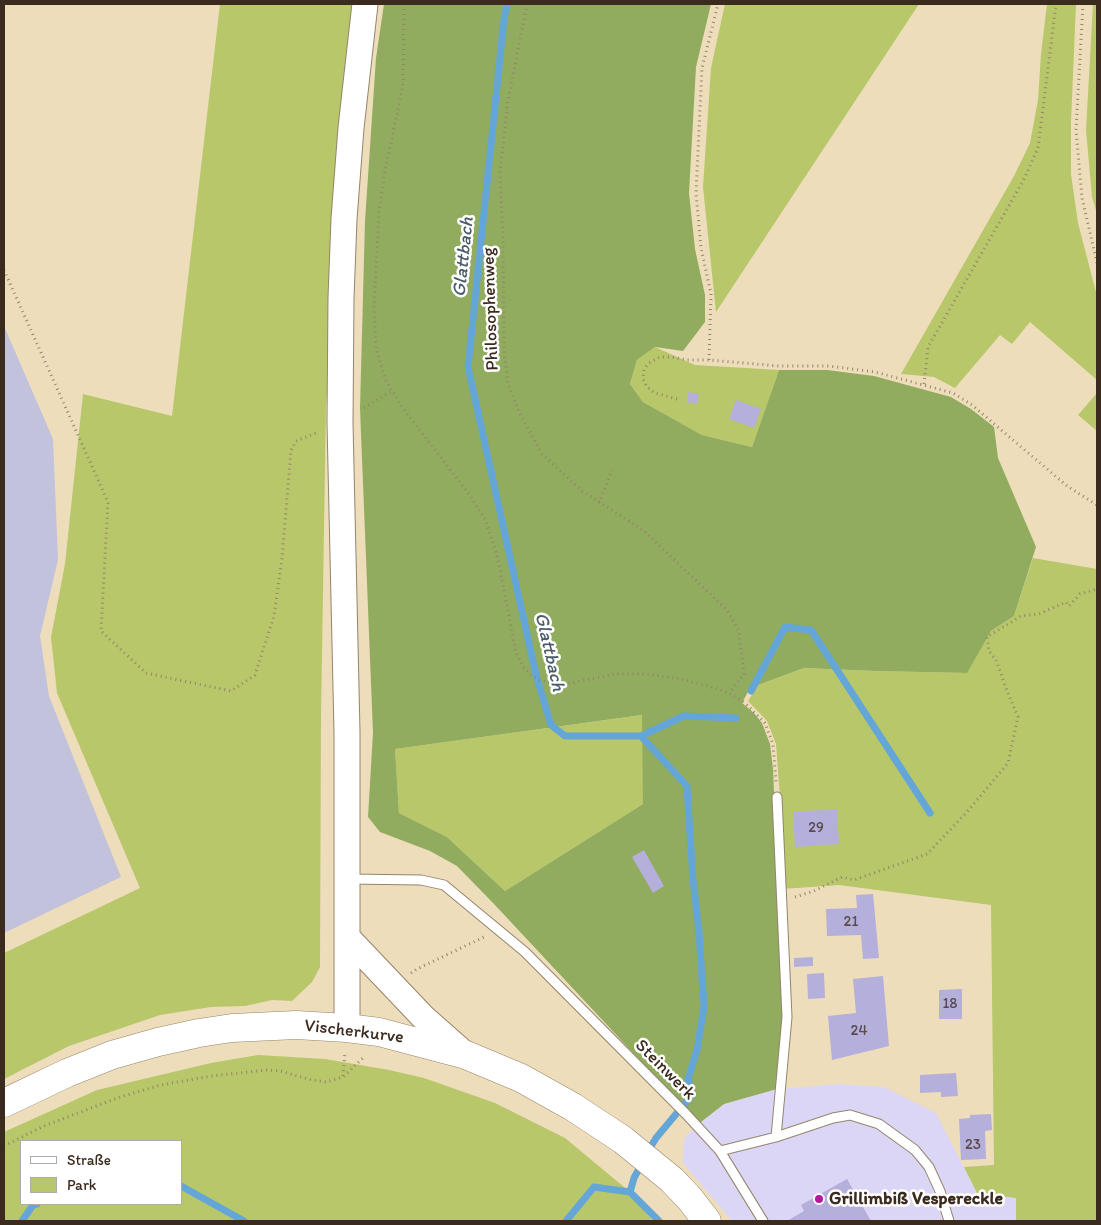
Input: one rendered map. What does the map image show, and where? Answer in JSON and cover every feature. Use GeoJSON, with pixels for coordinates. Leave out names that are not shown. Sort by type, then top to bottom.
{"type":"FeatureCollection","features":[{"type":"Feature","properties":{"kind":"main road"},"geometry":{"type":"LineString","coordinates":[[346,1028],[346,732],[340,423],[341,298],[344,219],[351,128],[365,4]]}},
{"type":"Feature","properties":{"kind":"main road"},"geometry":{"type":"LineString","coordinates":[[347,937],[423,1016],[466,1055]]}},
{"type":"Feature","properties":{"kind":"main road","name":"Vischerkurve"},"geometry":{"type":"LineString","coordinates":[[4,1103],[66,1073],[112,1055],[158,1042],[208,1032],[232,1028],[296,1025],[346,1028],[388,1034],[466,1055],[521,1078],[572,1107],[623,1140],[672,1180],[707,1221]]}},
{"type":"Feature","properties":{"kind":"lane"},"geometry":{"type":"LineString","coordinates":[[776,1137],[787,1017],[777,797]]}},
{"type":"Feature","properties":{"kind":"lane","name":"Steinwerk"},"geometry":{"type":"LineString","coordinates":[[346,879],[421,880],[444,885],[525,952],[686,1114],[720,1151],[763,1221]]}},
{"type":"Feature","properties":{"kind":"lane"},"geometry":{"type":"LineString","coordinates":[[720,1151],[776,1137],[833,1118],[850,1115],[879,1124],[915,1150],[929,1167],[940,1191],[949,1221]]}},
{"type":"Feature","properties":{"kind":"path"},"geometry":{"type":"LineString","coordinates":[[404,4],[403,85],[384,176],[379,212],[374,306],[376,348],[385,379],[402,407],[469,494],[485,519],[498,559],[516,653],[524,668],[539,680],[551,683],[572,683],[614,674],[646,674],[681,679],[729,693],[756,712],[770,733],[773,744],[777,797]]}},
{"type":"Feature","properties":{"kind":"path","name":"Philosophenweg"},"geometry":{"type":"LineString","coordinates":[[527,4],[508,101],[500,173],[504,349],[508,384],[520,414],[542,454],[582,491],[643,530],[727,610],[739,631],[744,674],[729,693]]}},
{"type":"Feature","properties":{"kind":"path"},"geometry":{"type":"LineString","coordinates":[[709,360],[711,294],[701,248],[696,193],[702,68],[718,4]]}},
{"type":"Feature","properties":{"kind":"path"},"geometry":{"type":"LineString","coordinates":[[924,384],[928,347],[1018,189],[1038,148],[1056,4]]}},
{"type":"Feature","properties":{"kind":"path"},"geometry":{"type":"LineString","coordinates":[[1083,4],[1076,130],[1082,198],[1097,262]]}},
{"type":"Feature","properties":{"kind":"path"},"geometry":{"type":"LineString","coordinates":[[4,270],[108,502],[100,631],[146,673],[230,691],[255,675],[274,616],[282,558],[291,450],[296,441],[340,423],[392,392]]}},
{"type":"Feature","properties":{"kind":"path"},"geometry":{"type":"LineString","coordinates":[[677,399],[655,393],[647,387],[642,378],[644,369],[649,363],[660,357],[671,357],[687,360],[779,366],[829,366],[875,372],[924,384],[953,393],[972,405],[1067,486],[1097,505]]}},
{"type":"Feature","properties":{"kind":"path"},"geometry":{"type":"LineString","coordinates":[[599,502],[612,470]]}},
{"type":"Feature","properties":{"kind":"path"},"geometry":{"type":"LineString","coordinates":[[795,902],[795,897],[814,891],[842,877],[854,880],[927,854],[967,812],[1008,763],[1018,717],[1006,691],[996,660],[989,652],[987,638],[1021,616],[1038,614],[1066,602],[1069,606],[1080,594],[1097,590]]}},
{"type":"Feature","properties":{"kind":"path"},"geometry":{"type":"LineString","coordinates":[[395,988],[417,969],[498,931]]}},
{"type":"Feature","properties":{"kind":"path"},"geometry":{"type":"LineString","coordinates":[[4,1146],[44,1126],[120,1097],[161,1085],[220,1075],[266,1070],[326,1082],[343,1077]]}},
{"type":"Feature","properties":{"kind":"shaded area"},"geometry":{"type":"Polygon","coordinates":[[[4,326],[53,439],[58,560],[40,636],[49,696],[121,877],[4,933],[4,326]]]}},
{"type":"Feature","properties":{"kind":"shaded area"},"geometry":{"type":"Polygon","coordinates":[[[838,1084],[884,1087],[936,1113],[977,1193],[1016,1198],[1016,1221],[732,1221],[683,1163],[684,1139],[696,1126],[724,1104],[777,1089],[838,1084]]]}},
{"type":"Feature","properties":{"kind":"green space"},"geometry":{"type":"Polygon","coordinates":[[[220,4],[355,4],[348,63],[326,406],[321,715],[320,967],[312,982],[292,1001],[272,1000],[245,1006],[211,1007],[160,1015],[69,1046],[4,1079],[4,953],[140,888],[57,693],[51,637],[65,564],[83,394],[172,416],[220,4]]]}},
{"type":"Feature","properties":{"kind":"green space"},"geometry":{"type":"Polygon","coordinates":[[[384,4],[711,4],[696,67],[689,193],[695,249],[705,295],[705,322],[683,351],[655,347],[637,360],[630,384],[643,402],[702,435],[752,447],[779,370],[827,370],[874,376],[951,397],[971,409],[994,427],[998,458],[1036,547],[1014,616],[991,631],[967,673],[804,668],[750,688],[742,703],[762,723],[770,744],[773,769],[784,1020],[777,1089],[724,1104],[696,1126],[664,1086],[457,866],[430,851],[380,832],[368,817],[373,733],[360,408],[365,221],[376,58],[384,4]],[[642,715],[395,749],[399,813],[447,837],[505,891],[643,804],[642,715]]]}},
{"type":"Feature","properties":{"kind":"green space"},"geometry":{"type":"Polygon","coordinates":[[[725,4],[919,4],[716,312],[703,187],[711,68],[725,4]]]}},
{"type":"Feature","properties":{"kind":"green space"},"geometry":{"type":"Polygon","coordinates":[[[1047,4],[1076,4],[1071,122],[1071,174],[1078,223],[1097,296],[1097,380],[1030,322],[1012,344],[1000,335],[955,388],[934,377],[901,374],[1014,176],[1030,143],[1038,100],[1047,4]]]}},
{"type":"Feature","properties":{"kind":"green space"},"geometry":{"type":"Polygon","coordinates":[[[1093,4],[1097,4],[1097,214],[1092,197],[1086,130],[1093,4]]]}},
{"type":"Feature","properties":{"kind":"green space"},"geometry":{"type":"Polygon","coordinates":[[[655,347],[695,365],[779,370],[752,447],[702,435],[643,402],[630,384],[637,360],[655,347]]]}},
{"type":"Feature","properties":{"kind":"green space"},"geometry":{"type":"Polygon","coordinates":[[[1097,393],[1097,431],[1078,415],[1097,393]]]}},
{"type":"Feature","properties":{"kind":"green space"},"geometry":{"type":"Polygon","coordinates":[[[1033,558],[1097,569],[1097,1221],[1016,1221],[1016,1198],[977,1193],[964,1167],[994,1165],[991,905],[839,885],[782,889],[780,797],[776,744],[767,721],[748,701],[753,693],[750,688],[804,668],[966,673],[991,631],[1014,616],[1033,558]]]}},
{"type":"Feature","properties":{"kind":"green space"},"geometry":{"type":"Polygon","coordinates":[[[643,715],[643,804],[505,891],[447,837],[399,813],[395,749],[643,715]]]}},
{"type":"Feature","properties":{"kind":"green space"},"geometry":{"type":"Polygon","coordinates":[[[258,1055],[325,1059],[424,1078],[495,1103],[565,1138],[630,1192],[653,1221],[4,1221],[4,1132],[97,1090],[211,1063],[258,1055]]]}},
{"type":"Feature","properties":{"kind":"building"},"geometry":{"type":"Polygon","coordinates":[[[688,392],[699,394],[697,404],[687,402],[688,392]]]}},
{"type":"Feature","properties":{"kind":"building"},"geometry":{"type":"Polygon","coordinates":[[[736,400],[761,409],[754,428],[729,419],[736,400]]]}},
{"type":"Feature","properties":{"kind":"building"},"geometry":{"type":"Polygon","coordinates":[[[837,809],[839,844],[795,847],[793,812],[837,809]]]}},
{"type":"Feature","properties":{"kind":"building"},"geometry":{"type":"Polygon","coordinates":[[[644,850],[664,886],[653,893],[632,857],[644,850]]]}},
{"type":"Feature","properties":{"kind":"building"},"geometry":{"type":"Polygon","coordinates":[[[873,894],[879,958],[863,959],[861,935],[827,936],[826,909],[857,908],[856,895],[873,894]]]}},
{"type":"Feature","properties":{"kind":"building"},"geometry":{"type":"Polygon","coordinates":[[[813,957],[813,966],[794,967],[794,958],[813,957]]]}},
{"type":"Feature","properties":{"kind":"building"},"geometry":{"type":"Polygon","coordinates":[[[824,973],[825,998],[808,999],[807,974],[824,973]]]}},
{"type":"Feature","properties":{"kind":"building"},"geometry":{"type":"Polygon","coordinates":[[[883,976],[889,1046],[832,1060],[828,1016],[856,1013],[853,979],[883,976]]]}},
{"type":"Feature","properties":{"kind":"building"},"geometry":{"type":"Polygon","coordinates":[[[962,989],[962,1019],[939,1019],[939,990],[962,989]]]}},
{"type":"Feature","properties":{"kind":"building"},"geometry":{"type":"Polygon","coordinates":[[[956,1073],[958,1096],[941,1097],[941,1092],[920,1093],[920,1075],[956,1073]]]}},
{"type":"Feature","properties":{"kind":"building"},"geometry":{"type":"Polygon","coordinates":[[[991,1114],[992,1130],[985,1131],[986,1159],[961,1160],[959,1119],[970,1118],[970,1115],[991,1114]]]}},
{"type":"Feature","properties":{"kind":"building"},"geometry":{"type":"Polygon","coordinates":[[[847,1179],[871,1221],[787,1221],[804,1211],[801,1205],[847,1179]]]}},
{"type":"Feature","properties":{"kind":"waterway","name":"Glattbach"},"geometry":{"type":"LineString","coordinates":[[507,4],[468,367],[536,675],[551,725],[565,736],[641,736],[687,786],[704,1007],[697,1050],[688,1079],[692,1095],[656,1138],[647,1153]]}},
{"type":"Feature","properties":{"kind":"waterway"},"geometry":{"type":"LineString","coordinates":[[751,691],[785,627],[811,630],[930,813]]}},
{"type":"Feature","properties":{"kind":"waterway"},"geometry":{"type":"LineString","coordinates":[[641,736],[684,716],[736,718]]}},
{"type":"Feature","properties":{"kind":"waterway","name":"Glattbach"},"geometry":{"type":"LineString","coordinates":[[630,1192],[634,1178],[642,1163]]}},
{"type":"Feature","properties":{"kind":"waterway"},"geometry":{"type":"LineString","coordinates":[[182,1187],[244,1221]]}},
{"type":"Feature","properties":{"kind":"waterway"},"geometry":{"type":"LineString","coordinates":[[566,1221],[594,1187],[630,1192],[659,1221]]}},
{"type":"Feature","properties":{"kind":"waterway"},"geometry":{"type":"LineString","coordinates":[[22,1221],[33,1205]]}},
{"type":"Feature","properties":{"kind":"place","name":"Grillimbiß Vespereckle"},"geometry":{"type":"Point","coordinates":[819,1199]}}]}
